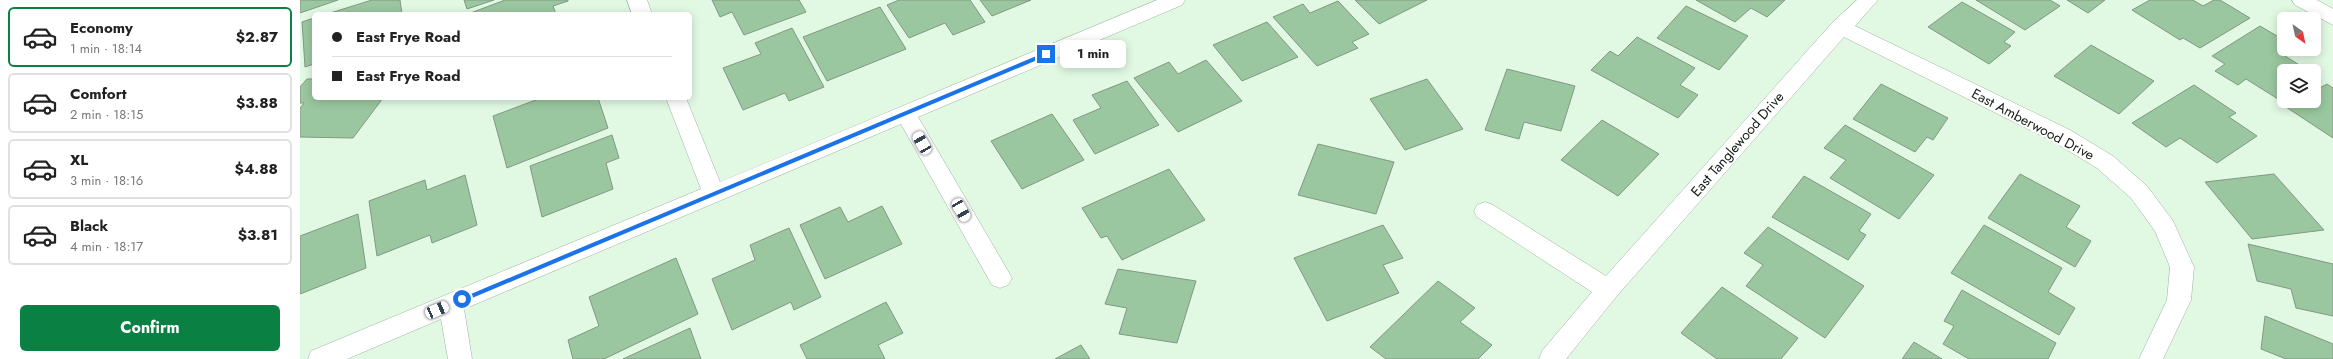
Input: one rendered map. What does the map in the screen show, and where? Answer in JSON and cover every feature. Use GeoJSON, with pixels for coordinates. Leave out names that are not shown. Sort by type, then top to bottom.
{"type":"FeatureCollection","features":[{"type":"Feature","properties":{"kind":"street"},"geometry":{"type":"LineString","coordinates":[[637,0],[641,12]]}},
{"type":"Feature","properties":{"kind":"street"},"geometry":{"type":"LineString","coordinates":[[320,359],[1175,0]]}},
{"type":"Feature","properties":{"kind":"street","name":"East Tanglewood Drive"},"geometry":{"type":"LineString","coordinates":[[1551,359],[1608,290],[1840,27],[1868,0]]}},
{"type":"Feature","properties":{"kind":"street"},"geometry":{"type":"LineString","coordinates":[[2302,0],[2333,18]]}},
{"type":"Feature","properties":{"kind":"street","name":"East Amberwood Drive"},"geometry":{"type":"LineString","coordinates":[[1840,27],[2062,136],[2105,162],[2139,192],[2165,227],[2182,267],[2179,300],[2152,359]]}},
{"type":"Feature","properties":{"kind":"street"},"geometry":{"type":"LineString","coordinates":[[677,100],[714,194]]}},
{"type":"Feature","properties":{"kind":"street"},"geometry":{"type":"LineString","coordinates":[[905,113],[1000,278]]}},
{"type":"Feature","properties":{"kind":"street"},"geometry":{"type":"LineString","coordinates":[[1485,211],[1608,290]]}},
{"type":"Feature","properties":{"kind":"street"},"geometry":{"type":"LineString","coordinates":[[451,304],[460,359]]}},
{"type":"Feature","properties":{"kind":"building"},"geometry":{"type":"Polygon","coordinates":[[[300,0],[338,0],[300,13],[300,0]]]}},
{"type":"Feature","properties":{"kind":"building"},"geometry":{"type":"Polygon","coordinates":[[[372,0],[400,0],[402,12],[333,12],[372,0]]]}},
{"type":"Feature","properties":{"kind":"building"},"geometry":{"type":"Polygon","coordinates":[[[464,0],[494,0],[467,9],[464,0]]]}},
{"type":"Feature","properties":{"kind":"building"},"geometry":{"type":"Polygon","coordinates":[[[505,0],[568,0],[553,6],[555,12],[473,12],[505,0]]]}},
{"type":"Feature","properties":{"kind":"building"},"geometry":{"type":"Polygon","coordinates":[[[712,0],[799,0],[806,12],[744,35],[732,12],[720,17],[712,0]]]}},
{"type":"Feature","properties":{"kind":"building"},"geometry":{"type":"Polygon","coordinates":[[[899,0],[970,0],[985,22],[953,35],[945,23],[909,38],[887,5],[899,0]]]}},
{"type":"Feature","properties":{"kind":"building"},"geometry":{"type":"Polygon","coordinates":[[[980,0],[1031,0],[992,16],[980,0]]]}},
{"type":"Feature","properties":{"kind":"building"},"geometry":{"type":"Polygon","coordinates":[[[1355,0],[1427,0],[1379,24],[1355,0]]]}},
{"type":"Feature","properties":{"kind":"building"},"geometry":{"type":"Polygon","coordinates":[[[1696,0],[1785,0],[1767,17],[1751,8],[1735,22],[1696,0]]]}},
{"type":"Feature","properties":{"kind":"building"},"geometry":{"type":"Polygon","coordinates":[[[1976,0],[2050,0],[2060,6],[2025,30],[1976,0]]]}},
{"type":"Feature","properties":{"kind":"building"},"geometry":{"type":"Polygon","coordinates":[[[2067,0],[2105,0],[2088,13],[2067,0]]]}},
{"type":"Feature","properties":{"kind":"building"},"geometry":{"type":"Polygon","coordinates":[[[2150,0],[2193,0],[2203,6],[2214,0],[2220,0],[2250,18],[2200,48],[2183,38],[2180,40],[2132,10],[2150,0]]]}},
{"type":"Feature","properties":{"kind":"building"},"geometry":{"type":"Polygon","coordinates":[[[1338,1],[1369,34],[1352,42],[1358,48],[1317,66],[1273,17],[1303,4],[1310,13],[1338,1]]]}},
{"type":"Feature","properties":{"kind":"building"},"geometry":{"type":"Polygon","coordinates":[[[1962,2],[2015,32],[2004,42],[2011,46],[1989,64],[1928,27],[1962,2]]]}},
{"type":"Feature","properties":{"kind":"building"},"geometry":{"type":"Polygon","coordinates":[[[1686,6],[1748,36],[1719,70],[1657,38],[1686,6]]]}},
{"type":"Feature","properties":{"kind":"building"},"geometry":{"type":"Polygon","coordinates":[[[880,7],[906,49],[827,81],[803,37],[880,7]]]}},
{"type":"Feature","properties":{"kind":"building"},"geometry":{"type":"Polygon","coordinates":[[[312,19],[312,65],[305,67],[302,22],[312,19]]]}},
{"type":"Feature","properties":{"kind":"building"},"geometry":{"type":"Polygon","coordinates":[[[1267,22],[1298,57],[1242,81],[1213,45],[1267,22]]]}},
{"type":"Feature","properties":{"kind":"building"},"geometry":{"type":"Polygon","coordinates":[[[2260,26],[2277,36],[2277,56],[2285,56],[2298,64],[2277,64],[2277,98],[2246,79],[2238,85],[2215,71],[2225,64],[2212,56],[2260,26]]]}},
{"type":"Feature","properties":{"kind":"building"},"geometry":{"type":"Polygon","coordinates":[[[792,28],[824,87],[789,101],[785,93],[743,110],[723,68],[761,54],[755,43],[792,28]]]}},
{"type":"Feature","properties":{"kind":"building"},"geometry":{"type":"Polygon","coordinates":[[[1637,37],[1695,68],[1680,85],[1698,95],[1678,118],[1591,70],[1610,51],[1618,56],[1637,37]]]}},
{"type":"Feature","properties":{"kind":"building"},"geometry":{"type":"Polygon","coordinates":[[[2091,45],[2154,81],[2119,114],[2054,76],[2091,45]]]}},
{"type":"Feature","properties":{"kind":"building"},"geometry":{"type":"Polygon","coordinates":[[[1206,60],[1242,101],[1178,132],[1134,78],[1169,62],[1178,74],[1206,60]]]}},
{"type":"Feature","properties":{"kind":"building"},"geometry":{"type":"Polygon","coordinates":[[[1507,69],[1575,86],[1561,131],[1524,122],[1519,139],[1485,130],[1507,69]]]}},
{"type":"Feature","properties":{"kind":"building"},"geometry":{"type":"Polygon","coordinates":[[[307,79],[312,79],[312,100],[382,100],[353,138],[300,137],[300,108],[304,103],[300,103],[300,87],[307,79]]]}},
{"type":"Feature","properties":{"kind":"building"},"geometry":{"type":"Polygon","coordinates":[[[1427,79],[1463,129],[1405,150],[1370,99],[1427,79]]]}},
{"type":"Feature","properties":{"kind":"building"},"geometry":{"type":"Polygon","coordinates":[[[1127,81],[1159,125],[1095,154],[1073,120],[1101,108],[1092,95],[1127,81]]]}},
{"type":"Feature","properties":{"kind":"building"},"geometry":{"type":"Polygon","coordinates":[[[1881,84],[1948,118],[1933,140],[1927,137],[1915,152],[1853,119],[1881,84]]]}},
{"type":"Feature","properties":{"kind":"building"},"geometry":{"type":"Polygon","coordinates":[[[2327,84],[2333,88],[2333,138],[2288,108],[2321,108],[2321,87],[2327,84]]]}},
{"type":"Feature","properties":{"kind":"building"},"geometry":{"type":"Polygon","coordinates":[[[2194,85],[2236,113],[2229,117],[2257,136],[2217,163],[2180,138],[2166,147],[2132,123],[2194,85]]]}},
{"type":"Feature","properties":{"kind":"building"},"geometry":{"type":"Polygon","coordinates":[[[536,100],[599,100],[608,128],[507,168],[493,116],[536,100]]]}},
{"type":"Feature","properties":{"kind":"building"},"geometry":{"type":"Polygon","coordinates":[[[1052,114],[1084,160],[1022,189],[991,141],[1052,114]]]}},
{"type":"Feature","properties":{"kind":"building"},"geometry":{"type":"Polygon","coordinates":[[[1602,120],[1659,154],[1618,196],[1561,160],[1602,120]]]}},
{"type":"Feature","properties":{"kind":"building"},"geometry":{"type":"Polygon","coordinates":[[[1845,125],[1934,175],[1899,219],[1830,178],[1846,160],[1824,148],[1845,125]]]}},
{"type":"Feature","properties":{"kind":"building"},"geometry":{"type":"Polygon","coordinates":[[[612,135],[619,158],[606,163],[613,189],[542,217],[530,166],[612,135]]]}},
{"type":"Feature","properties":{"kind":"building"},"geometry":{"type":"Polygon","coordinates":[[[1318,144],[1394,162],[1376,214],[1298,195],[1318,144]]]}},
{"type":"Feature","properties":{"kind":"building"},"geometry":{"type":"Polygon","coordinates":[[[1169,169],[1205,220],[1122,260],[1107,236],[1101,238],[1082,208],[1169,169]]]}},
{"type":"Feature","properties":{"kind":"building"},"geometry":{"type":"Polygon","coordinates":[[[2020,174],[2080,206],[2066,227],[2091,241],[2075,267],[1988,218],[2020,174]]]}},
{"type":"Feature","properties":{"kind":"building"},"geometry":{"type":"Polygon","coordinates":[[[2274,174],[2324,230],[2252,239],[2205,182],[2274,174]]]}},
{"type":"Feature","properties":{"kind":"building"},"geometry":{"type":"Polygon","coordinates":[[[465,175],[477,225],[432,243],[430,235],[377,256],[369,201],[425,180],[427,190],[465,175]]]}},
{"type":"Feature","properties":{"kind":"building"},"geometry":{"type":"Polygon","coordinates":[[[1804,176],[1871,214],[1859,231],[1866,235],[1848,260],[1772,217],[1804,176]]]}},
{"type":"Feature","properties":{"kind":"building"},"geometry":{"type":"Polygon","coordinates":[[[882,206],[902,244],[825,279],[800,225],[840,207],[848,222],[882,206]]]}},
{"type":"Feature","properties":{"kind":"building"},"geometry":{"type":"Polygon","coordinates":[[[358,214],[366,268],[300,294],[300,236],[358,214]]]}},
{"type":"Feature","properties":{"kind":"building"},"geometry":{"type":"Polygon","coordinates":[[[1383,225],[1403,258],[1383,265],[1399,293],[1327,321],[1294,258],[1383,225]]]}},
{"type":"Feature","properties":{"kind":"building"},"geometry":{"type":"Polygon","coordinates":[[[1984,225],[2062,268],[2048,292],[2075,308],[2059,335],[1951,273],[1984,225]]]}},
{"type":"Feature","properties":{"kind":"building"},"geometry":{"type":"Polygon","coordinates":[[[1768,227],[1864,286],[1825,338],[1746,286],[1763,265],[1744,253],[1768,227]]]}},
{"type":"Feature","properties":{"kind":"building"},"geometry":{"type":"Polygon","coordinates":[[[789,228],[821,297],[794,310],[791,302],[732,330],[712,279],[755,260],[750,245],[789,228]]]}},
{"type":"Feature","properties":{"kind":"building"},"geometry":{"type":"Polygon","coordinates":[[[2248,244],[2333,264],[2333,316],[2296,308],[2291,289],[2257,281],[2248,244]]]}},
{"type":"Feature","properties":{"kind":"building"},"geometry":{"type":"Polygon","coordinates":[[[676,258],[698,314],[604,359],[573,359],[568,340],[599,326],[589,297],[676,258]]]}},
{"type":"Feature","properties":{"kind":"building"},"geometry":{"type":"Polygon","coordinates":[[[1118,269],[1196,281],[1177,343],[1119,334],[1127,308],[1105,304],[1118,269]]]}},
{"type":"Feature","properties":{"kind":"building"},"geometry":{"type":"Polygon","coordinates":[[[1438,281],[1475,308],[1460,322],[1492,345],[1478,359],[1386,359],[1370,347],[1438,281]]]}},
{"type":"Feature","properties":{"kind":"building"},"geometry":{"type":"Polygon","coordinates":[[[1722,287],[1798,338],[1781,359],[1717,359],[1681,333],[1722,287]]]}},
{"type":"Feature","properties":{"kind":"building"},"geometry":{"type":"Polygon","coordinates":[[[1962,290],[2056,343],[2048,359],[1969,359],[1943,344],[1954,326],[1944,321],[1962,290]]]}},
{"type":"Feature","properties":{"kind":"building"},"geometry":{"type":"Polygon","coordinates":[[[886,302],[903,333],[878,345],[885,359],[807,359],[800,345],[886,302]]]}},
{"type":"Feature","properties":{"kind":"building"},"geometry":{"type":"Polygon","coordinates":[[[2265,316],[2333,344],[2333,359],[2286,359],[2261,349],[2265,316]]]}},
{"type":"Feature","properties":{"kind":"building"},"geometry":{"type":"Polygon","coordinates":[[[690,328],[701,359],[623,359],[690,328]]]}},
{"type":"Feature","properties":{"kind":"building"},"geometry":{"type":"Polygon","coordinates":[[[1914,342],[1942,359],[1902,359],[1914,342]]]}},
{"type":"Feature","properties":{"kind":"building"},"geometry":{"type":"Polygon","coordinates":[[[1081,345],[1090,359],[1055,359],[1081,345]]]}},
{"type":"Feature","properties":{"kind":"route"},"geometry":{"type":"LineString","coordinates":[[462,299],[1046,54]]}}]}
